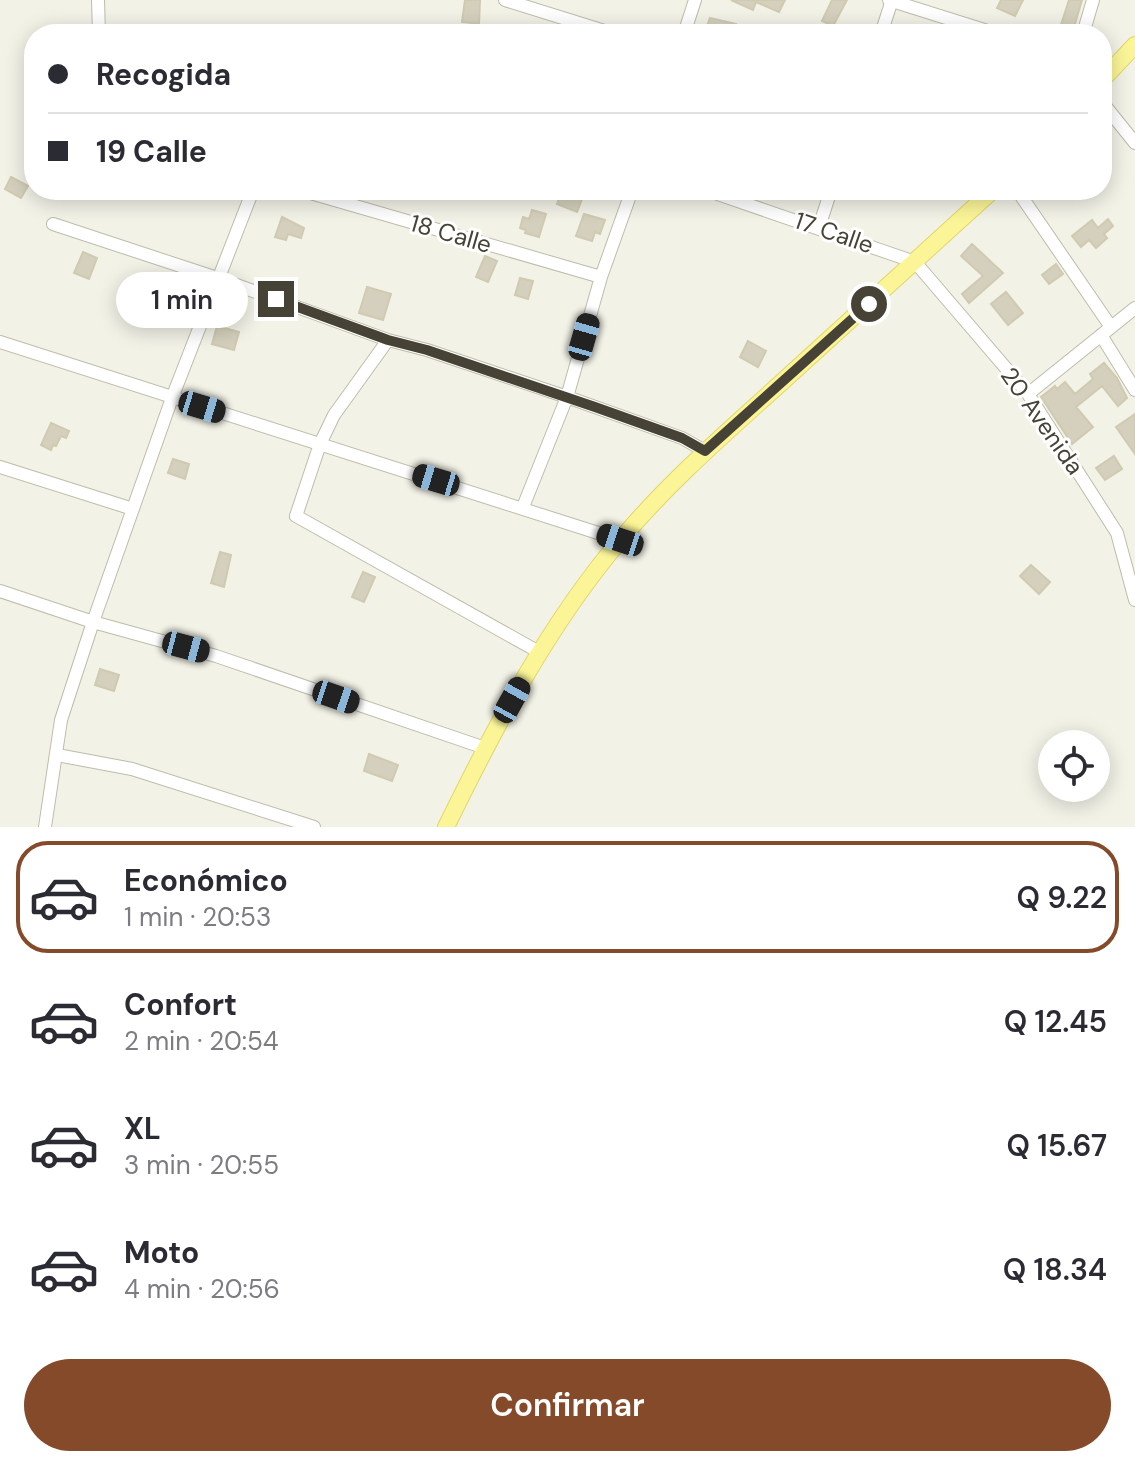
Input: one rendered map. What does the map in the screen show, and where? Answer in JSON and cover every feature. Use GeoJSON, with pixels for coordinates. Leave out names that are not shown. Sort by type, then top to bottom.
{"type":"FeatureCollection","features":[{"type":"Feature","properties":{"kind":"main road"},"geometry":{"type":"LineString","coordinates":[[1112,68],[1135,45]]}},
{"type":"Feature","properties":{"kind":"main road"},"geometry":{"type":"LineString","coordinates":[[446,827],[485,748],[539,652],[620,540],[651,504],[705,451],[982,200]]}},
{"type":"Feature","properties":{"kind":"street"},"geometry":{"type":"LineString","coordinates":[[98,0],[99,24]]}},
{"type":"Feature","properties":{"kind":"street"},"geometry":{"type":"LineString","coordinates":[[505,0],[582,24]]}},
{"type":"Feature","properties":{"kind":"street"},"geometry":{"type":"LineString","coordinates":[[687,24],[695,0]]}},
{"type":"Feature","properties":{"kind":"street"},"geometry":{"type":"LineString","coordinates":[[884,24],[891,0],[966,24]]}},
{"type":"Feature","properties":{"kind":"street"},"geometry":{"type":"LineString","coordinates":[[1086,24],[1093,0]]}},
{"type":"Feature","properties":{"kind":"street"},"geometry":{"type":"LineString","coordinates":[[1112,114],[1135,143]]}},
{"type":"Feature","properties":{"kind":"street"},"geometry":{"type":"LineString","coordinates":[[45,827],[61,720],[172,398],[249,200]]}},
{"type":"Feature","properties":{"kind":"street","name":"18 Calle"},"geometry":{"type":"LineString","coordinates":[[335,200],[601,277]]}},
{"type":"Feature","properties":{"kind":"street"},"geometry":{"type":"LineString","coordinates":[[523,507],[567,397],[601,277],[628,200]]}},
{"type":"Feature","properties":{"kind":"street","name":"17 Calle"},"geometry":{"type":"LineString","coordinates":[[737,200],[915,262]]}},
{"type":"Feature","properties":{"kind":"street"},"geometry":{"type":"LineString","coordinates":[[819,227],[828,200]]}},
{"type":"Feature","properties":{"kind":"street"},"geometry":{"type":"LineString","coordinates":[[1023,200],[1106,331],[1135,390]]}},
{"type":"Feature","properties":{"kind":"street"},"geometry":{"type":"LineString","coordinates":[[53,224],[220,279],[388,340],[567,397],[682,438],[705,451]]}},
{"type":"Feature","properties":{"kind":"street","name":"20 Avenida"},"geometry":{"type":"LineString","coordinates":[[915,262],[1028,394],[1117,533],[1135,600]]}},
{"type":"Feature","properties":{"kind":"street"},"geometry":{"type":"LineString","coordinates":[[1028,394],[1135,308]]}},
{"type":"Feature","properties":{"kind":"street"},"geometry":{"type":"LineString","coordinates":[[388,340],[334,415],[320,444],[296,516],[539,652]]}},
{"type":"Feature","properties":{"kind":"street"},"geometry":{"type":"LineString","coordinates":[[0,342],[620,540]]}},
{"type":"Feature","properties":{"kind":"street"},"geometry":{"type":"LineString","coordinates":[[0,467],[133,509]]}},
{"type":"Feature","properties":{"kind":"street"},"geometry":{"type":"LineString","coordinates":[[0,591],[93,622],[216,656],[485,748]]}},
{"type":"Feature","properties":{"kind":"street"},"geometry":{"type":"LineString","coordinates":[[57,755],[132,769],[314,827]]}},
{"type":"Feature","properties":{"kind":"building"},"geometry":{"type":"Polygon","coordinates":[[[465,0],[480,0],[479,24],[462,22],[465,0]]]}},
{"type":"Feature","properties":{"kind":"building"},"geometry":{"type":"Polygon","coordinates":[[[731,0],[785,0],[779,12],[756,2],[753,10],[731,0]]]}},
{"type":"Feature","properties":{"kind":"building"},"geometry":{"type":"Polygon","coordinates":[[[832,0],[847,0],[834,24],[822,21],[832,0]]]}},
{"type":"Feature","properties":{"kind":"building"},"geometry":{"type":"Polygon","coordinates":[[[1001,0],[1023,0],[1015,16],[997,8],[1001,0]]]}},
{"type":"Feature","properties":{"kind":"building"},"geometry":{"type":"Polygon","coordinates":[[[1069,0],[1082,0],[1075,24],[1061,24],[1069,0]]]}},
{"type":"Feature","properties":{"kind":"building"},"geometry":{"type":"Polygon","coordinates":[[[710,18],[736,24],[708,24],[710,18]]]}},
{"type":"Feature","properties":{"kind":"building"},"geometry":{"type":"Polygon","coordinates":[[[11,177],[24,184],[21,198],[5,189],[11,177]]]}},
{"type":"Feature","properties":{"kind":"building"},"geometry":{"type":"Polygon","coordinates":[[[559,200],[582,200],[577,212],[557,204],[559,200]]]}},
{"type":"Feature","properties":{"kind":"building"},"geometry":{"type":"Polygon","coordinates":[[[532,210],[546,214],[539,237],[520,228],[523,217],[529,219],[532,210]]]}},
{"type":"Feature","properties":{"kind":"building"},"geometry":{"type":"Polygon","coordinates":[[[584,214],[605,220],[600,234],[595,232],[592,241],[576,236],[584,214]]]}},
{"type":"Feature","properties":{"kind":"building"},"geometry":{"type":"Polygon","coordinates":[[[282,217],[304,228],[301,238],[288,234],[286,240],[275,237],[282,217]]]}},
{"type":"Feature","properties":{"kind":"building"},"geometry":{"type":"Polygon","coordinates":[[[1108,219],[1113,226],[1104,234],[1107,238],[1096,248],[1089,240],[1081,247],[1072,236],[1092,220],[1098,228],[1108,219]]]}},
{"type":"Feature","properties":{"kind":"building"},"geometry":{"type":"Polygon","coordinates":[[[972,244],[1003,273],[969,303],[962,294],[983,276],[961,256],[972,244]]]}},
{"type":"Feature","properties":{"kind":"building"},"geometry":{"type":"Polygon","coordinates":[[[83,252],[97,258],[89,279],[74,273],[83,252]]]}},
{"type":"Feature","properties":{"kind":"building"},"geometry":{"type":"Polygon","coordinates":[[[485,256],[497,261],[488,282],[476,277],[485,256]]]}},
{"type":"Feature","properties":{"kind":"building"},"geometry":{"type":"Polygon","coordinates":[[[1056,264],[1063,274],[1049,284],[1042,275],[1056,264]]]}},
{"type":"Feature","properties":{"kind":"building"},"geometry":{"type":"Polygon","coordinates":[[[520,278],[533,281],[528,299],[515,295],[520,278]]]}},
{"type":"Feature","properties":{"kind":"building"},"geometry":{"type":"Polygon","coordinates":[[[367,287],[391,294],[383,320],[359,313],[367,287]]]}},
{"type":"Feature","properties":{"kind":"building"},"geometry":{"type":"Polygon","coordinates":[[[1006,292],[1023,313],[1008,325],[991,304],[1006,292]]]}},
{"type":"Feature","properties":{"kind":"building"},"geometry":{"type":"Polygon","coordinates":[[[217,326],[239,332],[234,350],[212,344],[217,326]]]}},
{"type":"Feature","properties":{"kind":"building"},"geometry":{"type":"Polygon","coordinates":[[[748,341],[766,351],[758,367],[740,357],[748,341]]]}},
{"type":"Feature","properties":{"kind":"building"},"geometry":{"type":"Polygon","coordinates":[[[1104,363],[1117,378],[1127,398],[1118,406],[1102,386],[1076,407],[1093,427],[1072,444],[1041,397],[1065,382],[1075,394],[1093,379],[1090,374],[1104,363]]]}},
{"type":"Feature","properties":{"kind":"building"},"geometry":{"type":"Polygon","coordinates":[[[1135,414],[1135,454],[1116,427],[1135,414]]]}},
{"type":"Feature","properties":{"kind":"building"},"geometry":{"type":"Polygon","coordinates":[[[51,423],[69,431],[66,438],[61,436],[51,450],[41,445],[51,423]]]}},
{"type":"Feature","properties":{"kind":"building"},"geometry":{"type":"Polygon","coordinates":[[[1114,456],[1122,469],[1105,480],[1096,468],[1114,456]]]}},
{"type":"Feature","properties":{"kind":"building"},"geometry":{"type":"Polygon","coordinates":[[[173,459],[189,464],[185,479],[168,473],[173,459]]]}},
{"type":"Feature","properties":{"kind":"building"},"geometry":{"type":"Polygon","coordinates":[[[220,552],[231,555],[224,587],[211,583],[220,552]]]}},
{"type":"Feature","properties":{"kind":"building"},"geometry":{"type":"Polygon","coordinates":[[[1031,565],[1050,582],[1039,594],[1020,576],[1031,565]]]}},
{"type":"Feature","properties":{"kind":"building"},"geometry":{"type":"Polygon","coordinates":[[[363,572],[375,577],[364,602],[352,597],[363,572]]]}},
{"type":"Feature","properties":{"kind":"building"},"geometry":{"type":"Polygon","coordinates":[[[100,669],[119,675],[114,691],[95,685],[100,669]]]}},
{"type":"Feature","properties":{"kind":"building"},"geometry":{"type":"Polygon","coordinates":[[[369,754],[398,765],[392,781],[364,771],[369,754]]]}},
{"type":"Feature","properties":{"kind":"route"},"geometry":{"type":"LineString","coordinates":[[276,299],[388,340],[427,350],[595,407],[682,438],[705,451],[869,304]]}}]}
